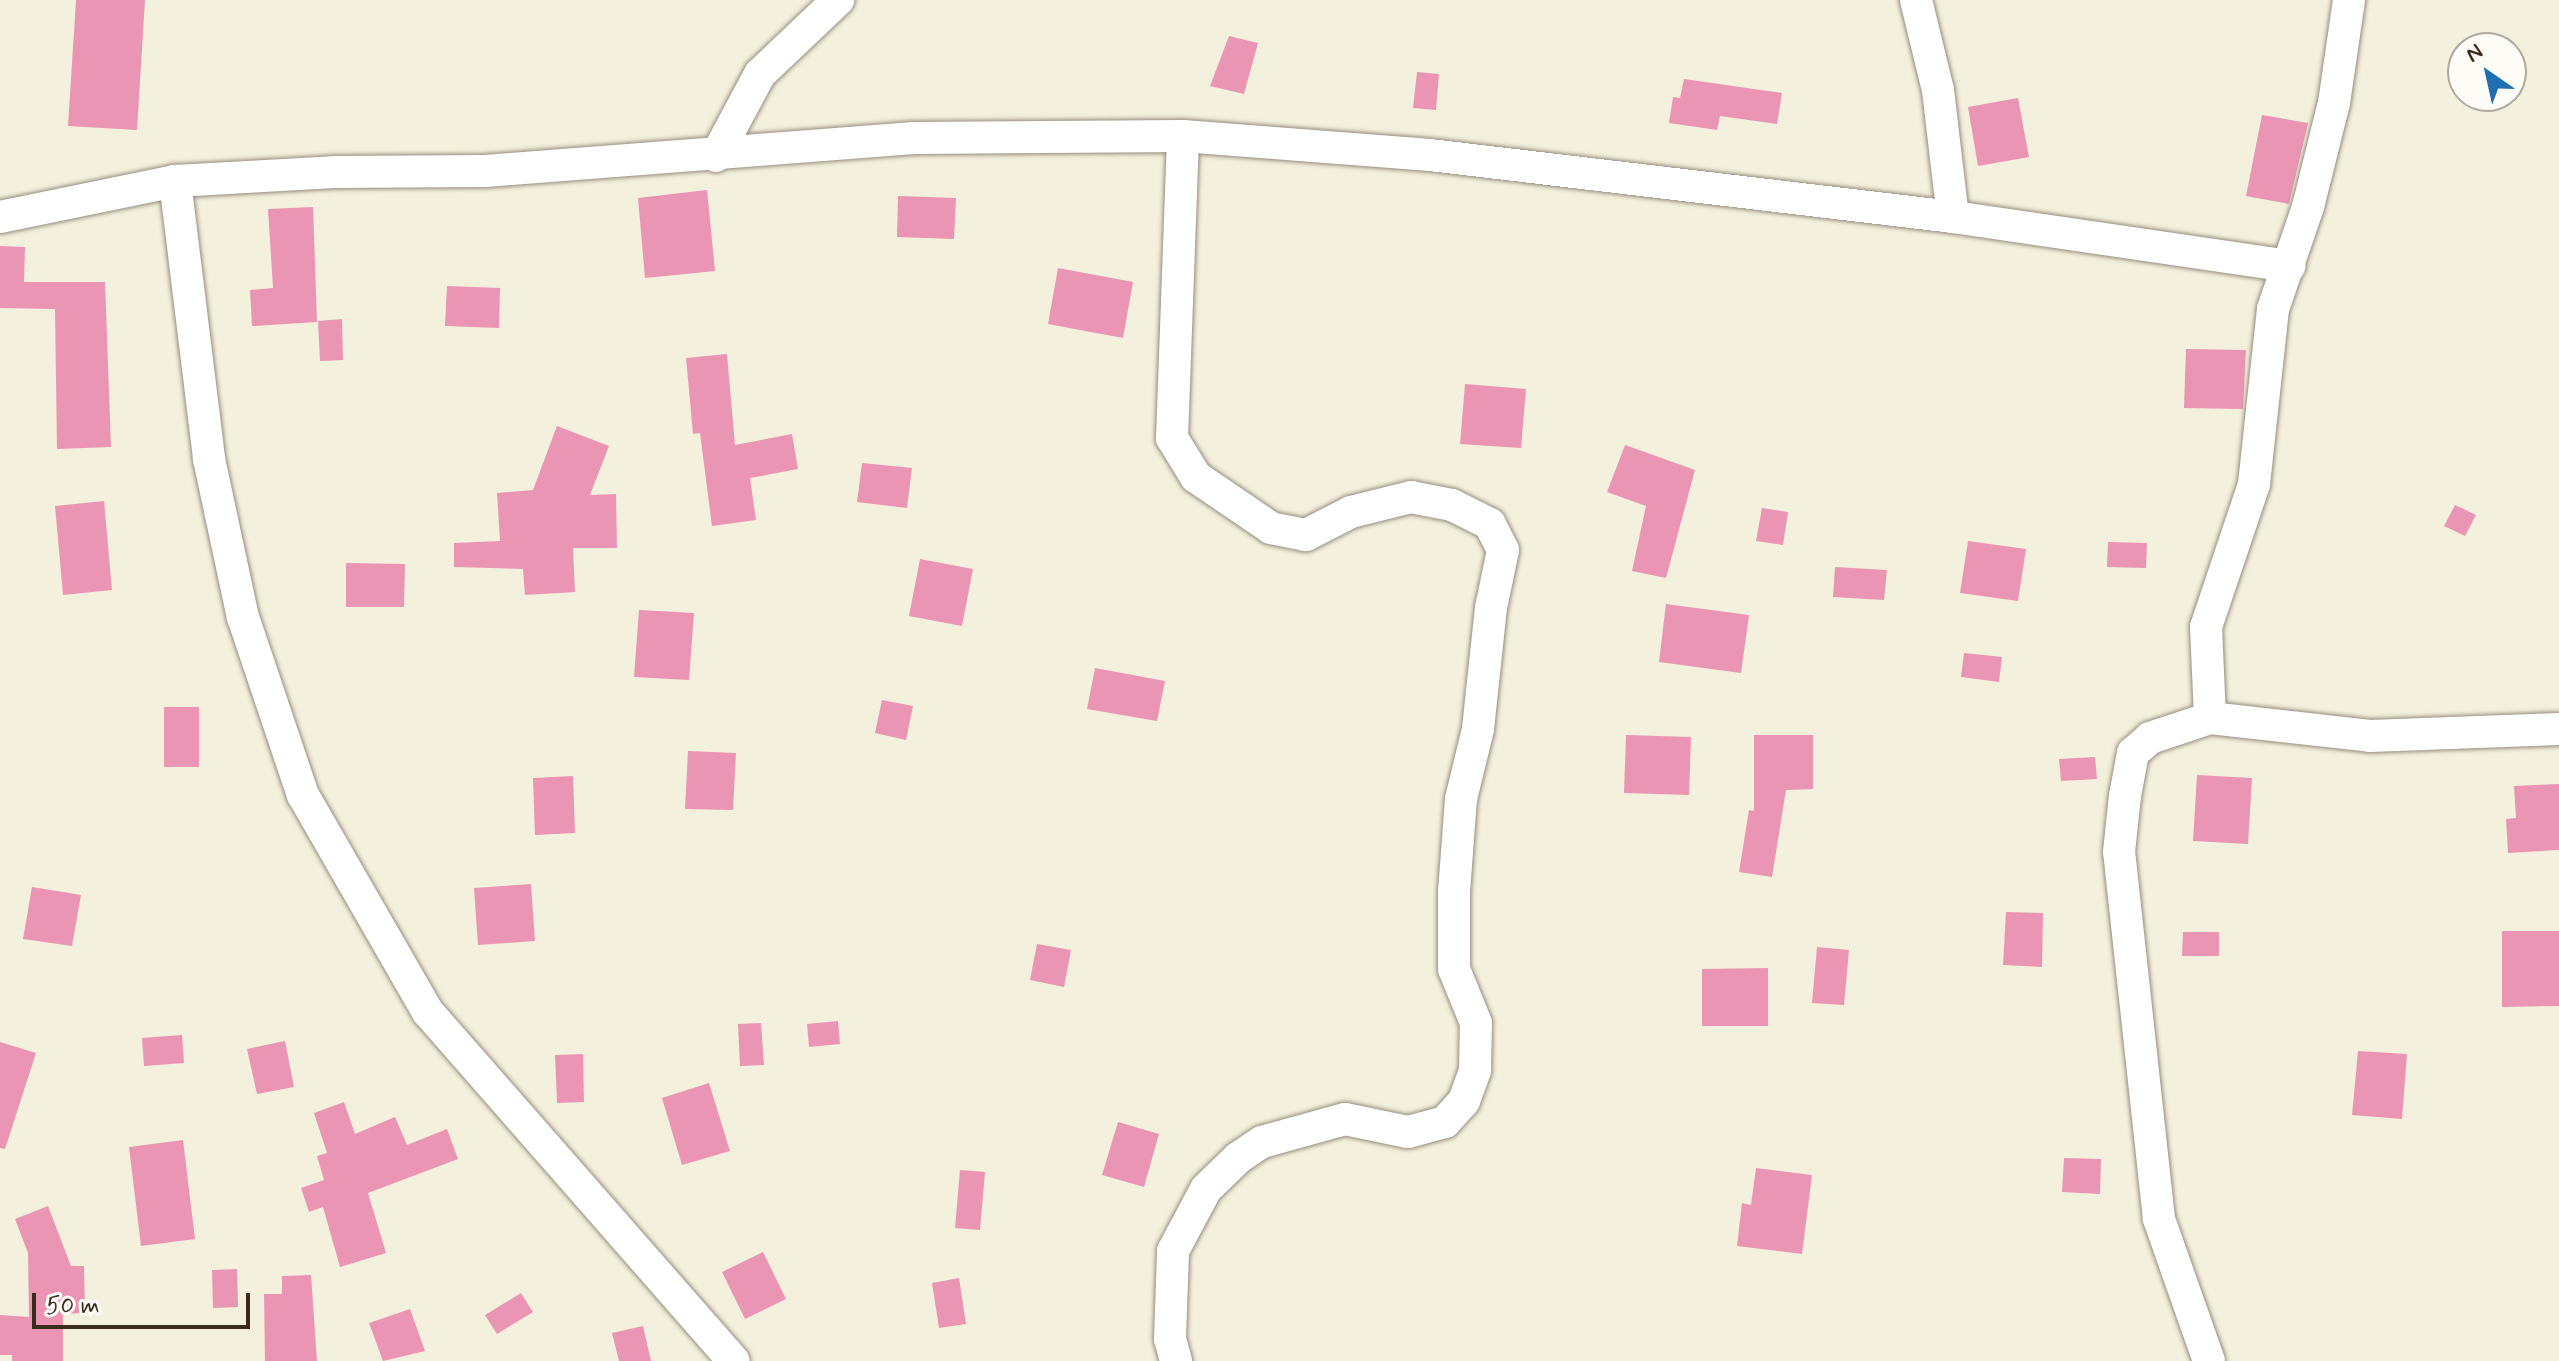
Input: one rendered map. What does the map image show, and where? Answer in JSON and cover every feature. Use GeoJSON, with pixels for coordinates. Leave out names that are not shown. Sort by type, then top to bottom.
{"type":"FeatureCollection","features":[{"type":"Feature","properties":{"kind":"street"},"geometry":{"type":"LineString","coordinates":[[716,156],[760,74],[838,0]]}},
{"type":"Feature","properties":{"kind":"street"},"geometry":{"type":"LineString","coordinates":[[1916,0],[1938,90],[1953,217]]}},
{"type":"Feature","properties":{"kind":"street"},"geometry":{"type":"LineString","coordinates":[[2210,718],[2206,627],[2254,484],[2273,309],[2289,266],[2334,103],[2349,0]]}},
{"type":"Feature","properties":{"kind":"street"},"geometry":{"type":"LineString","coordinates":[[1176,1361],[1170,1339],[1173,1251],[1206,1189],[1238,1158],[1262,1142],[1345,1119],[1408,1132],[1445,1122],[1464,1101],[1475,1070],[1476,1023],[1454,969],[1454,892],[1461,799],[1478,729],[1491,608],[1503,550],[1490,524],[1452,505],[1411,497],[1351,512],[1306,535],[1271,528],[1196,477],[1172,438],[1183,136]]}},
{"type":"Feature","properties":{"kind":"street"},"geometry":{"type":"LineString","coordinates":[[0,217],[175,181],[334,172],[485,171],[716,156],[914,138],[1183,136],[1430,155],[1953,217],[2289,266]]}},
{"type":"Feature","properties":{"kind":"street"},"geometry":{"type":"LineString","coordinates":[[175,181],[209,459],[243,617],[303,795],[428,1012],[734,1361]]}},
{"type":"Feature","properties":{"kind":"street"},"geometry":{"type":"LineString","coordinates":[[2209,1361],[2159,1219],[2119,852],[2133,753],[2150,738],[2210,718],[2370,736],[2559,729]]}},
{"type":"Feature","properties":{"kind":"building"},"geometry":{"type":"Polygon","coordinates":[[[76,0],[145,0],[137,130],[68,126],[76,0]]]}},
{"type":"Feature","properties":{"kind":"building"},"geometry":{"type":"Polygon","coordinates":[[[1229,36],[1258,43],[1244,94],[1210,86],[1229,36]]]}},
{"type":"Feature","properties":{"kind":"building"},"geometry":{"type":"Polygon","coordinates":[[[1417,72],[1439,74],[1436,110],[1413,108],[1417,72]]]}},
{"type":"Feature","properties":{"kind":"building"},"geometry":{"type":"Polygon","coordinates":[[[1684,79],[1782,93],[1777,124],[1720,116],[1717,130],[1669,123],[1673,97],[1680,98],[1684,79]]]}},
{"type":"Feature","properties":{"kind":"building"},"geometry":{"type":"Polygon","coordinates":[[[2018,98],[2029,157],[1978,166],[1968,107],[2018,98]]]}},
{"type":"Feature","properties":{"kind":"building"},"geometry":{"type":"Polygon","coordinates":[[[2262,115],[2308,123],[2289,204],[2246,196],[2262,115]]]}},
{"type":"Feature","properties":{"kind":"building"},"geometry":{"type":"Polygon","coordinates":[[[707,190],[715,271],[645,278],[638,198],[707,190]]]}},
{"type":"Feature","properties":{"kind":"building"},"geometry":{"type":"Polygon","coordinates":[[[898,196],[956,198],[954,239],[897,237],[898,196]]]}},
{"type":"Feature","properties":{"kind":"building"},"geometry":{"type":"Polygon","coordinates":[[[313,207],[317,322],[252,326],[250,290],[273,288],[268,209],[313,207]]]}},
{"type":"Feature","properties":{"kind":"building"},"geometry":{"type":"Polygon","coordinates":[[[0,246],[25,247],[24,282],[105,282],[111,447],[57,449],[55,309],[0,308],[0,246]]]}},
{"type":"Feature","properties":{"kind":"building"},"geometry":{"type":"Polygon","coordinates":[[[1058,268],[1133,282],[1123,338],[1048,324],[1058,268]]]}},
{"type":"Feature","properties":{"kind":"building"},"geometry":{"type":"Polygon","coordinates":[[[447,286],[500,288],[499,328],[445,326],[447,286]]]}},
{"type":"Feature","properties":{"kind":"building"},"geometry":{"type":"Polygon","coordinates":[[[342,319],[343,360],[320,361],[318,321],[342,319]]]}},
{"type":"Feature","properties":{"kind":"building"},"geometry":{"type":"Polygon","coordinates":[[[2186,349],[2246,350],[2243,409],[2184,408],[2186,349]]]}},
{"type":"Feature","properties":{"kind":"building"},"geometry":{"type":"Polygon","coordinates":[[[727,354],[735,445],[792,434],[798,469],[750,478],[756,520],[712,526],[700,433],[693,434],[686,358],[727,354]]]}},
{"type":"Feature","properties":{"kind":"building"},"geometry":{"type":"Polygon","coordinates":[[[1465,384],[1526,389],[1521,448],[1460,444],[1465,384]]]}},
{"type":"Feature","properties":{"kind":"building"},"geometry":{"type":"Polygon","coordinates":[[[557,426],[609,446],[590,495],[616,494],[617,548],[573,548],[575,592],[525,595],[523,569],[454,567],[454,543],[500,541],[497,493],[533,490],[557,426]]]}},
{"type":"Feature","properties":{"kind":"building"},"geometry":{"type":"Polygon","coordinates":[[[1625,445],[1695,470],[1666,578],[1632,571],[1646,506],[1607,492],[1625,445]]]}},
{"type":"Feature","properties":{"kind":"building"},"geometry":{"type":"Polygon","coordinates":[[[862,463],[912,468],[907,508],[857,502],[862,463]]]}},
{"type":"Feature","properties":{"kind":"building"},"geometry":{"type":"Polygon","coordinates":[[[104,501],[112,590],[63,595],[55,506],[104,501]]]}},
{"type":"Feature","properties":{"kind":"building"},"geometry":{"type":"Polygon","coordinates":[[[2455,505],[2476,515],[2465,536],[2444,526],[2455,505]]]}},
{"type":"Feature","properties":{"kind":"building"},"geometry":{"type":"Polygon","coordinates":[[[1762,508],[1788,512],[1783,545],[1756,541],[1762,508]]]}},
{"type":"Feature","properties":{"kind":"building"},"geometry":{"type":"Polygon","coordinates":[[[1968,541],[2026,549],[2018,601],[1960,593],[1968,541]]]}},
{"type":"Feature","properties":{"kind":"building"},"geometry":{"type":"Polygon","coordinates":[[[2108,542],[2147,543],[2146,568],[2107,567],[2108,542]]]}},
{"type":"Feature","properties":{"kind":"building"},"geometry":{"type":"Polygon","coordinates":[[[920,559],[973,569],[962,626],[909,616],[920,559]]]}},
{"type":"Feature","properties":{"kind":"building"},"geometry":{"type":"Polygon","coordinates":[[[346,563],[405,564],[404,607],[346,607],[346,563]]]}},
{"type":"Feature","properties":{"kind":"building"},"geometry":{"type":"Polygon","coordinates":[[[1835,567],[1887,570],[1884,600],[1833,597],[1835,567]]]}},
{"type":"Feature","properties":{"kind":"building"},"geometry":{"type":"Polygon","coordinates":[[[1666,604],[1749,615],[1741,673],[1659,662],[1666,604]]]}},
{"type":"Feature","properties":{"kind":"building"},"geometry":{"type":"Polygon","coordinates":[[[639,610],[694,613],[689,680],[634,677],[639,610]]]}},
{"type":"Feature","properties":{"kind":"building"},"geometry":{"type":"Polygon","coordinates":[[[1964,653],[2002,657],[1999,682],[1961,677],[1964,653]]]}},
{"type":"Feature","properties":{"kind":"building"},"geometry":{"type":"Polygon","coordinates":[[[1095,668],[1165,681],[1157,721],[1087,709],[1095,668]]]}},
{"type":"Feature","properties":{"kind":"building"},"geometry":{"type":"Polygon","coordinates":[[[882,700],[913,706],[906,740],[875,733],[882,700]]]}},
{"type":"Feature","properties":{"kind":"building"},"geometry":{"type":"Polygon","coordinates":[[[164,707],[199,707],[199,767],[164,767],[164,707]]]}},
{"type":"Feature","properties":{"kind":"building"},"geometry":{"type":"Polygon","coordinates":[[[1626,735],[1691,737],[1689,795],[1624,793],[1626,735]]]}},
{"type":"Feature","properties":{"kind":"building"},"geometry":{"type":"Polygon","coordinates":[[[1754,735],[1813,735],[1813,789],[1786,790],[1772,877],[1739,872],[1749,810],[1754,811],[1754,735]]]}},
{"type":"Feature","properties":{"kind":"building"},"geometry":{"type":"Polygon","coordinates":[[[688,751],[736,753],[733,810],[685,809],[688,751]]]}},
{"type":"Feature","properties":{"kind":"building"},"geometry":{"type":"Polygon","coordinates":[[[2095,757],[2097,779],[2061,781],[2059,759],[2095,757]]]}},
{"type":"Feature","properties":{"kind":"building"},"geometry":{"type":"Polygon","coordinates":[[[2197,775],[2252,778],[2248,844],[2193,841],[2197,775]]]}},
{"type":"Feature","properties":{"kind":"building"},"geometry":{"type":"Polygon","coordinates":[[[573,776],[575,833],[535,835],[533,778],[573,776]]]}},
{"type":"Feature","properties":{"kind":"building"},"geometry":{"type":"Polygon","coordinates":[[[2559,784],[2559,850],[2508,853],[2506,819],[2516,818],[2514,786],[2559,784]]]}},
{"type":"Feature","properties":{"kind":"building"},"geometry":{"type":"Polygon","coordinates":[[[531,884],[535,941],[478,945],[474,888],[531,884]]]}},
{"type":"Feature","properties":{"kind":"building"},"geometry":{"type":"Polygon","coordinates":[[[32,887],[81,895],[72,946],[23,939],[32,887]]]}},
{"type":"Feature","properties":{"kind":"building"},"geometry":{"type":"Polygon","coordinates":[[[2006,912],[2043,913],[2042,967],[2003,965],[2006,912]]]}},
{"type":"Feature","properties":{"kind":"building"},"geometry":{"type":"Polygon","coordinates":[[[2502,931],[2559,931],[2559,1006],[2502,1007],[2502,931]]]}},
{"type":"Feature","properties":{"kind":"building"},"geometry":{"type":"Polygon","coordinates":[[[2183,932],[2219,932],[2219,956],[2182,956],[2183,932]]]}},
{"type":"Feature","properties":{"kind":"building"},"geometry":{"type":"Polygon","coordinates":[[[1037,944],[1071,950],[1064,987],[1030,980],[1037,944]]]}},
{"type":"Feature","properties":{"kind":"building"},"geometry":{"type":"Polygon","coordinates":[[[1817,947],[1849,950],[1844,1005],[1812,1003],[1817,947]]]}},
{"type":"Feature","properties":{"kind":"building"},"geometry":{"type":"Polygon","coordinates":[[[1768,968],[1768,1026],[1702,1026],[1702,969],[1768,968]]]}},
{"type":"Feature","properties":{"kind":"building"},"geometry":{"type":"Polygon","coordinates":[[[838,1021],[840,1044],[809,1047],[807,1024],[838,1021]]]}},
{"type":"Feature","properties":{"kind":"building"},"geometry":{"type":"Polygon","coordinates":[[[761,1023],[764,1065],[740,1066],[738,1024],[761,1023]]]}},
{"type":"Feature","properties":{"kind":"building"},"geometry":{"type":"Polygon","coordinates":[[[182,1035],[184,1063],[144,1066],[142,1038],[182,1035]]]}},
{"type":"Feature","properties":{"kind":"building"},"geometry":{"type":"Polygon","coordinates":[[[285,1041],[294,1087],[257,1094],[247,1049],[285,1041]]]}},
{"type":"Feature","properties":{"kind":"building"},"geometry":{"type":"Polygon","coordinates":[[[0,1042],[36,1053],[5,1149],[0,1148],[0,1042]]]}},
{"type":"Feature","properties":{"kind":"building"},"geometry":{"type":"Polygon","coordinates":[[[2358,1051],[2407,1054],[2402,1119],[2352,1115],[2358,1051]]]}},
{"type":"Feature","properties":{"kind":"building"},"geometry":{"type":"Polygon","coordinates":[[[583,1054],[584,1102],[557,1103],[555,1055],[583,1054]]]}},
{"type":"Feature","properties":{"kind":"building"},"geometry":{"type":"Polygon","coordinates":[[[709,1083],[730,1151],[682,1165],[662,1098],[709,1083]]]}},
{"type":"Feature","properties":{"kind":"building"},"geometry":{"type":"Polygon","coordinates":[[[344,1102],[355,1134],[395,1117],[407,1145],[447,1129],[458,1159],[368,1193],[386,1253],[340,1267],[323,1207],[309,1212],[301,1188],[324,1180],[317,1156],[327,1153],[314,1113],[344,1102]]]}},
{"type":"Feature","properties":{"kind":"building"},"geometry":{"type":"Polygon","coordinates":[[[1118,1122],[1159,1134],[1144,1187],[1102,1175],[1118,1122]]]}},
{"type":"Feature","properties":{"kind":"building"},"geometry":{"type":"Polygon","coordinates":[[[183,1140],[195,1239],[141,1246],[129,1147],[183,1140]]]}},
{"type":"Feature","properties":{"kind":"building"},"geometry":{"type":"Polygon","coordinates":[[[2064,1158],[2101,1159],[2100,1194],[2062,1192],[2064,1158]]]}},
{"type":"Feature","properties":{"kind":"building"},"geometry":{"type":"Polygon","coordinates":[[[1756,1168],[1812,1175],[1802,1254],[1737,1246],[1742,1203],[1751,1205],[1756,1168]]]}},
{"type":"Feature","properties":{"kind":"building"},"geometry":{"type":"Polygon","coordinates":[[[960,1170],[985,1172],[980,1230],[955,1228],[960,1170]]]}},
{"type":"Feature","properties":{"kind":"building"},"geometry":{"type":"Polygon","coordinates":[[[48,1206],[71,1266],[84,1266],[85,1313],[63,1314],[63,1361],[12,1361],[12,1355],[0,1355],[0,1315],[29,1317],[28,1253],[15,1219],[48,1206]]]}},
{"type":"Feature","properties":{"kind":"building"},"geometry":{"type":"Polygon","coordinates":[[[763,1252],[786,1299],[745,1319],[722,1272],[763,1252]]]}},
{"type":"Feature","properties":{"kind":"building"},"geometry":{"type":"Polygon","coordinates":[[[237,1269],[238,1307],[213,1308],[212,1270],[237,1269]]]}},
{"type":"Feature","properties":{"kind":"building"},"geometry":{"type":"Polygon","coordinates":[[[311,1275],[317,1361],[265,1361],[264,1294],[282,1294],[282,1276],[311,1275]]]}},
{"type":"Feature","properties":{"kind":"building"},"geometry":{"type":"Polygon","coordinates":[[[959,1278],[966,1324],[939,1328],[932,1283],[959,1278]]]}},
{"type":"Feature","properties":{"kind":"building"},"geometry":{"type":"Polygon","coordinates":[[[521,1293],[533,1312],[497,1334],[485,1315],[521,1293]]]}},
{"type":"Feature","properties":{"kind":"building"},"geometry":{"type":"Polygon","coordinates":[[[410,1309],[425,1351],[383,1361],[369,1323],[410,1309]]]}},
{"type":"Feature","properties":{"kind":"building"},"geometry":{"type":"Polygon","coordinates":[[[643,1326],[651,1361],[619,1361],[612,1333],[643,1326]]]}}]}
